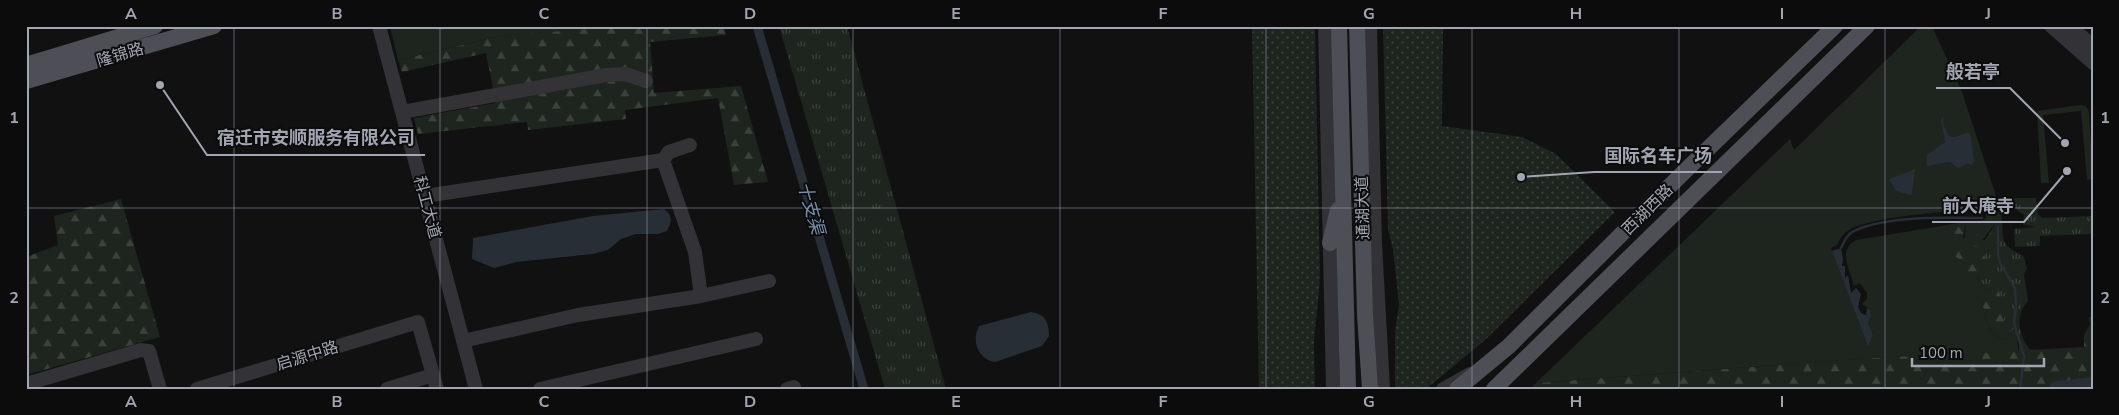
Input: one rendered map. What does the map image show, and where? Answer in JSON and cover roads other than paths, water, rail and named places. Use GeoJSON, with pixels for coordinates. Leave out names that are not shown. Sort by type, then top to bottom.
{"type":"FeatureCollection","features":[{"type":"Feature","properties":{"kind":"main road","name":"隆锦路"},"geometry":{"type":"LineString","coordinates":[[26,65],[155,26]]}},
{"type":"Feature","properties":{"kind":"main road","name":"通湖大道"},"geometry":{"type":"LineString","coordinates":[[1340,26],[1348,389]]}},
{"type":"Feature","properties":{"kind":"main road","name":"通湖大道"},"geometry":{"type":"LineString","coordinates":[[1357,26],[1365,314],[1379,388]]}},
{"type":"Feature","properties":{"kind":"main road","name":"西湖西路"},"geometry":{"type":"LineString","coordinates":[[1457,389],[1484,368],[1835,26]]}},
{"type":"Feature","properties":{"kind":"main road","name":"西湖西路"},"geometry":{"type":"LineString","coordinates":[[1494,389],[1867,26]]}},
{"type":"Feature","properties":{"kind":"main road","name":"隆锦路"},"geometry":{"type":"LineString","coordinates":[[26,82],[212,27]]}},
{"type":"Feature","properties":{"kind":"main road"},"geometry":{"type":"LineString","coordinates":[[1361,173],[1373,138]]}},
{"type":"Feature","properties":{"kind":"main road"},"geometry":{"type":"LineString","coordinates":[[1330,244],[1344,188]]}},
{"type":"Feature","properties":{"kind":"main road"},"geometry":{"type":"LineString","coordinates":[[1500,389],[1509,375]]}},
{"type":"Feature","properties":{"kind":"street","name":"科工大道"},"geometry":{"type":"LineString","coordinates":[[379,26],[476,389]]}},
{"type":"Feature","properties":{"kind":"street"},"geometry":{"type":"LineString","coordinates":[[1325,26],[1333,389]]}},
{"type":"Feature","properties":{"kind":"street"},"geometry":{"type":"LineString","coordinates":[[1370,26],[1379,388]]}},
{"type":"Feature","properties":{"kind":"street"},"geometry":{"type":"LineString","coordinates":[[2051,26],[2093,63]]}},
{"type":"Feature","properties":{"kind":"street"},"geometry":{"type":"LineString","coordinates":[[2069,26],[2093,46]]}},
{"type":"Feature","properties":{"kind":"street"},"geometry":{"type":"LineString","coordinates":[[402,112],[606,75],[625,74],[646,81]]}},
{"type":"Feature","properties":{"kind":"street"},"geometry":{"type":"LineString","coordinates":[[424,196],[663,160],[669,152],[690,145]]}},
{"type":"Feature","properties":{"kind":"street"},"geometry":{"type":"LineString","coordinates":[[663,160],[695,252],[701,296]]}},
{"type":"Feature","properties":{"kind":"street"},"geometry":{"type":"LineString","coordinates":[[463,340],[578,315],[701,296],[769,281]]}},
{"type":"Feature","properties":{"kind":"street","name":"启源中路"},"geometry":{"type":"LineString","coordinates":[[206,388],[418,322],[433,375]]}},
{"type":"Feature","properties":{"kind":"street"},"geometry":{"type":"LineString","coordinates":[[540,389],[756,339]]}},
{"type":"Feature","properties":{"kind":"street"},"geometry":{"type":"LineString","coordinates":[[26,384],[141,350],[149,351],[160,389]]}},
{"type":"Feature","properties":{"kind":"street"},"geometry":{"type":"LineString","coordinates":[[1443,389],[1457,379],[1484,368]]}},
{"type":"Feature","properties":{"kind":"street"},"geometry":{"type":"LineString","coordinates":[[387,389],[433,375],[437,389]]}},
{"type":"Feature","properties":{"kind":"waterway","name":"十支渠"},"geometry":{"type":"LineString","coordinates":[[757,26],[864,389]]}},
{"type":"Feature","properties":{"kind":"waterway"},"geometry":{"type":"LineString","coordinates":[[1841,248],[1852,232],[1881,223],[1933,218],[1982,218]]}},
{"type":"Feature","properties":{"kind":"waterway"},"geometry":{"type":"LineString","coordinates":[[1998,227],[2000,263],[2015,288],[2016,306],[2014,323],[2024,356],[2020,389]]}},
{"type":"Feature","properties":{"kind":"waterway"},"geometry":{"type":"LineString","coordinates":[[2057,389],[2093,385]]}},
{"type":"Feature","properties":{"kind":"place","name":"宿迁市安顺服务有限公司"},"geometry":{"type":"Point","coordinates":[160,85]}},
{"type":"Feature","properties":{"kind":"place","name":"般若亭"},"geometry":{"type":"Point","coordinates":[2065,143]}},
{"type":"Feature","properties":{"kind":"place","name":"前大庵寺"},"geometry":{"type":"Point","coordinates":[2067,171]}},
{"type":"Feature","properties":{"kind":"place","name":"国际名车广场"},"geometry":{"type":"Point","coordinates":[1521,177]}}]}
